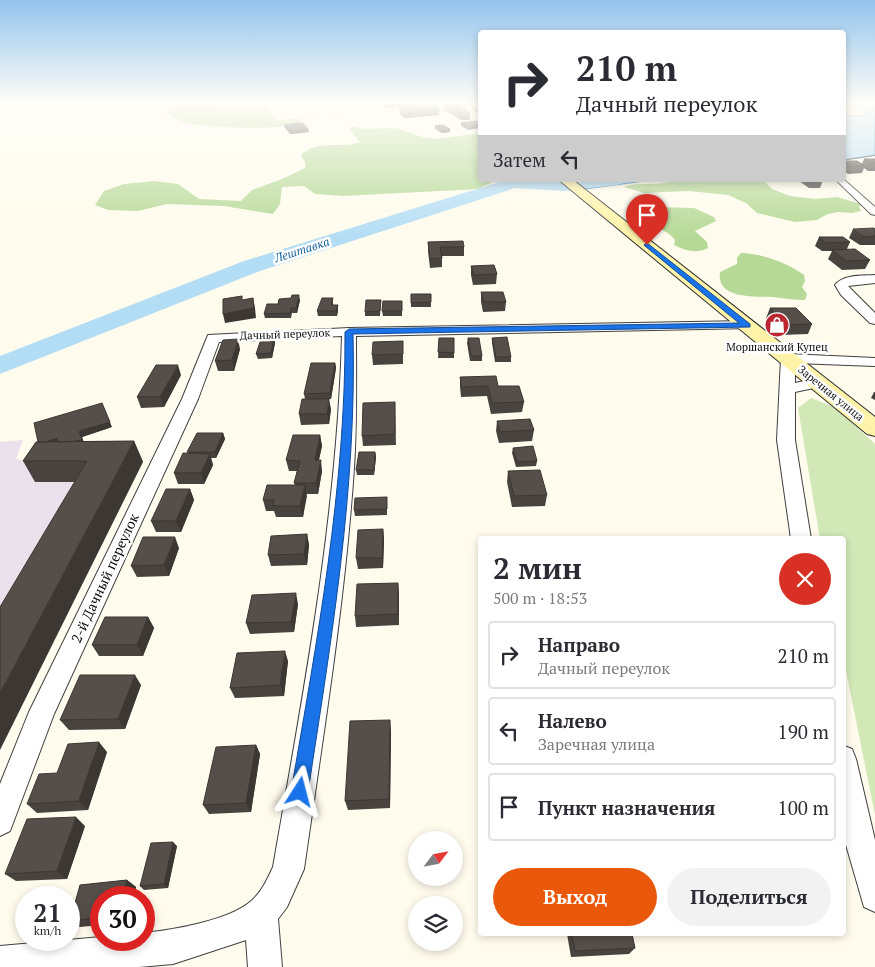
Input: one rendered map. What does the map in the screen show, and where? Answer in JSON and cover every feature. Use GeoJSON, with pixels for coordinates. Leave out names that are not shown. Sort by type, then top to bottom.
{"type":"FeatureCollection","features":[{"type":"Feature","properties":{"kind":"main road","name":"Заречная улица"},"geometry":{"type":"LineString","coordinates":[[568,182],[875,429]]}},
{"type":"Feature","properties":{"kind":"street"},"geometry":{"type":"LineString","coordinates":[[846,163],[875,159]]}},
{"type":"Feature","properties":{"kind":"street"},"geometry":{"type":"LineString","coordinates":[[843,182],[875,212]]}},
{"type":"Feature","properties":{"kind":"street"},"geometry":{"type":"LineString","coordinates":[[875,280],[851,280],[841,285],[845,292],[875,320]]}},
{"type":"Feature","properties":{"kind":"street","name":"Дачный переулок"},"geometry":{"type":"LineString","coordinates":[[213,338],[349,332],[747,325]]}},
{"type":"Feature","properties":{"kind":"street"},"geometry":{"type":"LineString","coordinates":[[0,963],[173,947],[233,929],[261,914],[276,896],[288,869],[333,581],[350,392],[349,332]]}},
{"type":"Feature","properties":{"kind":"street","name":"2-й Дачный переулок"},"geometry":{"type":"LineString","coordinates":[[0,821],[42,712],[190,399],[213,338]]}},
{"type":"Feature","properties":{"kind":"street"},"geometry":{"type":"LineString","coordinates":[[801,536],[786,440],[788,358],[875,362]]}},
{"type":"Feature","properties":{"kind":"street"},"geometry":{"type":"LineString","coordinates":[[787,389],[818,383]]}},
{"type":"Feature","properties":{"kind":"street"},"geometry":{"type":"LineString","coordinates":[[846,775],[872,882]]}},
{"type":"Feature","properties":{"kind":"street"},"geometry":{"type":"LineString","coordinates":[[261,914],[265,967]]}},
{"type":"Feature","properties":{"kind":"shaded area"},"geometry":{"type":"Polygon","coordinates":[[[23,440],[16,459],[29,462],[143,462],[0,750],[0,442],[23,440]]]}},
{"type":"Feature","properties":{"kind":"green space"},"geometry":{"type":"Polygon","coordinates":[[[313,148],[478,148],[478,182],[493,182],[478,189],[343,196],[315,194],[304,186],[282,187],[280,204],[273,214],[224,206],[167,204],[138,211],[108,210],[95,205],[104,191],[124,184],[154,181],[178,184],[199,199],[241,201],[252,190],[305,168],[305,162],[301,156],[313,148]]]}},
{"type":"Feature","properties":{"kind":"green space"},"geometry":{"type":"Polygon","coordinates":[[[765,182],[772,189],[790,196],[815,199],[837,197],[861,204],[859,207],[861,211],[852,213],[838,212],[828,214],[817,220],[795,222],[757,213],[746,203],[728,195],[689,191],[644,193],[624,187],[636,184],[765,182]]]}},
{"type":"Feature","properties":{"kind":"green space"},"geometry":{"type":"Polygon","coordinates":[[[657,207],[694,208],[714,217],[716,221],[695,231],[707,242],[708,248],[695,251],[678,247],[674,245],[675,240],[666,232],[634,216],[657,207]]]}},
{"type":"Feature","properties":{"kind":"green space"},"geometry":{"type":"Polygon","coordinates":[[[741,253],[774,259],[804,275],[805,281],[802,287],[807,294],[805,300],[739,295],[724,288],[720,281],[720,272],[737,264],[737,258],[741,253]]]}},
{"type":"Feature","properties":{"kind":"green space"},"geometry":{"type":"Polygon","coordinates":[[[811,398],[834,407],[875,444],[875,815],[846,671],[846,536],[819,536],[798,408],[811,398]]]}},
{"type":"Feature","properties":{"kind":"water"},"geometry":{"type":"Polygon","coordinates":[[[846,148],[875,148],[875,155],[846,160],[846,148]]]}},
{"type":"Feature","properties":{"kind":"water"},"geometry":{"type":"Polygon","coordinates":[[[576,182],[637,182],[585,189],[576,182]]]}},
{"type":"Feature","properties":{"kind":"building"},"geometry":{"type":"Polygon","coordinates":[[[864,159],[875,159],[875,163],[872,163],[864,159]]]}},
{"type":"Feature","properties":{"kind":"building"},"geometry":{"type":"Polygon","coordinates":[[[846,161],[857,161],[865,166],[851,166],[846,161]]]}},
{"type":"Feature","properties":{"kind":"building"},"geometry":{"type":"Polygon","coordinates":[[[874,228],[875,236],[864,237],[853,229],[874,228]]]}},
{"type":"Feature","properties":{"kind":"building"},"geometry":{"type":"Polygon","coordinates":[[[819,237],[843,237],[850,242],[826,243],[819,237]]]}},
{"type":"Feature","properties":{"kind":"building"},"geometry":{"type":"Polygon","coordinates":[[[463,241],[464,247],[440,247],[442,258],[430,259],[428,242],[463,241]]]}},
{"type":"Feature","properties":{"kind":"building"},"geometry":{"type":"Polygon","coordinates":[[[855,249],[870,260],[846,261],[832,250],[855,249]]]}},
{"type":"Feature","properties":{"kind":"building"},"geometry":{"type":"Polygon","coordinates":[[[494,265],[497,274],[474,275],[471,266],[494,265]]]}},
{"type":"Feature","properties":{"kind":"building"},"geometry":{"type":"Polygon","coordinates":[[[481,292],[503,292],[506,302],[484,302],[481,292]]]}},
{"type":"Feature","properties":{"kind":"building"},"geometry":{"type":"Polygon","coordinates":[[[411,294],[431,294],[431,302],[411,303],[411,294]]]}},
{"type":"Feature","properties":{"kind":"building"},"geometry":{"type":"Polygon","coordinates":[[[292,295],[299,295],[296,308],[291,308],[290,313],[264,314],[267,304],[278,304],[279,299],[291,298],[292,295]]]}},
{"type":"Feature","properties":{"kind":"building"},"geometry":{"type":"Polygon","coordinates":[[[242,296],[242,300],[253,298],[254,308],[223,314],[223,299],[242,296]]]}},
{"type":"Feature","properties":{"kind":"building"},"geometry":{"type":"Polygon","coordinates":[[[322,298],[333,298],[331,305],[338,305],[336,311],[317,311],[322,298]]]}},
{"type":"Feature","properties":{"kind":"building"},"geometry":{"type":"Polygon","coordinates":[[[366,300],[381,300],[380,311],[365,312],[366,300]]]}},
{"type":"Feature","properties":{"kind":"building"},"geometry":{"type":"Polygon","coordinates":[[[383,301],[402,301],[402,311],[382,311],[383,301]]]}},
{"type":"Feature","properties":{"kind":"building"},"geometry":{"type":"Polygon","coordinates":[[[770,308],[796,308],[812,324],[785,325],[770,308]]]}},
{"type":"Feature","properties":{"kind":"building"},"geometry":{"type":"Polygon","coordinates":[[[507,337],[511,357],[496,357],[492,338],[507,337]]]}},
{"type":"Feature","properties":{"kind":"building"},"geometry":{"type":"Polygon","coordinates":[[[274,338],[271,353],[256,354],[261,339],[274,338]]]}},
{"type":"Feature","properties":{"kind":"building"},"geometry":{"type":"Polygon","coordinates":[[[439,338],[454,338],[454,353],[438,352],[439,338]]]}},
{"type":"Feature","properties":{"kind":"building"},"geometry":{"type":"Polygon","coordinates":[[[468,338],[479,338],[482,356],[471,356],[468,338]]]}},
{"type":"Feature","properties":{"kind":"building"},"geometry":{"type":"Polygon","coordinates":[[[238,339],[232,360],[215,361],[223,340],[238,339]]]}},
{"type":"Feature","properties":{"kind":"building"},"geometry":{"type":"Polygon","coordinates":[[[403,341],[403,354],[372,355],[373,342],[403,341]]]}},
{"type":"Feature","properties":{"kind":"building"},"geometry":{"type":"Polygon","coordinates":[[[311,363],[335,363],[330,393],[304,394],[311,363]]]}},
{"type":"Feature","properties":{"kind":"building"},"geometry":{"type":"Polygon","coordinates":[[[156,365],[178,365],[160,397],[137,397],[156,365]]]}},
{"type":"Feature","properties":{"kind":"building"},"geometry":{"type":"Polygon","coordinates":[[[496,376],[498,386],[519,386],[524,402],[492,403],[488,386],[462,387],[460,377],[496,376]]]}},
{"type":"Feature","properties":{"kind":"building"},"geometry":{"type":"Polygon","coordinates":[[[302,399],[329,399],[327,414],[299,414],[302,399]]]}},
{"type":"Feature","properties":{"kind":"building"},"geometry":{"type":"Polygon","coordinates":[[[395,402],[395,434],[362,436],[363,403],[395,402]]]}},
{"type":"Feature","properties":{"kind":"building"},"geometry":{"type":"Polygon","coordinates":[[[102,403],[110,422],[79,431],[82,440],[58,442],[57,438],[38,442],[34,423],[102,403]]]}},
{"type":"Feature","properties":{"kind":"building"},"geometry":{"type":"Polygon","coordinates":[[[530,419],[534,430],[500,432],[497,421],[530,419]]]}},
{"type":"Feature","properties":{"kind":"building"},"geometry":{"type":"Polygon","coordinates":[[[197,433],[223,433],[215,452],[187,452],[197,433]]]}},
{"type":"Feature","properties":{"kind":"building"},"geometry":{"type":"Polygon","coordinates":[[[293,435],[320,435],[315,460],[321,460],[316,483],[294,483],[300,461],[286,460],[293,435]]]}},
{"type":"Feature","properties":{"kind":"building"},"geometry":{"type":"Polygon","coordinates":[[[134,441],[0,693],[0,607],[87,461],[23,461],[36,442],[134,441]]]}},
{"type":"Feature","properties":{"kind":"building"},"geometry":{"type":"Polygon","coordinates":[[[533,446],[537,461],[517,462],[513,448],[533,446]]]}},
{"type":"Feature","properties":{"kind":"building"},"geometry":{"type":"Polygon","coordinates":[[[359,452],[375,452],[374,470],[356,470],[359,452]]]}},
{"type":"Feature","properties":{"kind":"building"},"geometry":{"type":"Polygon","coordinates":[[[183,453],[210,454],[201,473],[174,473],[183,453]]]}},
{"type":"Feature","properties":{"kind":"building"},"geometry":{"type":"Polygon","coordinates":[[[540,470],[547,495],[514,496],[508,471],[540,470]]]}},
{"type":"Feature","properties":{"kind":"building"},"geometry":{"type":"Polygon","coordinates":[[[267,485],[305,485],[300,506],[273,506],[274,500],[263,500],[267,485]]]}},
{"type":"Feature","properties":{"kind":"building"},"geometry":{"type":"Polygon","coordinates":[[[166,489],[190,489],[176,521],[151,521],[166,489]]]}},
{"type":"Feature","properties":{"kind":"building"},"geometry":{"type":"Polygon","coordinates":[[[387,497],[387,509],[354,510],[355,498],[387,497]]]}},
{"type":"Feature","properties":{"kind":"building"},"geometry":{"type":"Polygon","coordinates":[[[383,529],[382,558],[356,558],[358,530],[383,529]]]}},
{"type":"Feature","properties":{"kind":"building"},"geometry":{"type":"Polygon","coordinates":[[[307,534],[304,554],[268,555],[271,536],[307,534]]]}},
{"type":"Feature","properties":{"kind":"building"},"geometry":{"type":"Polygon","coordinates":[[[143,537],[175,537],[164,565],[131,566],[143,537]]]}},
{"type":"Feature","properties":{"kind":"building"},"geometry":{"type":"Polygon","coordinates":[[[398,583],[398,614],[355,616],[357,584],[398,583]]]}},
{"type":"Feature","properties":{"kind":"building"},"geometry":{"type":"Polygon","coordinates":[[[296,593],[291,622],[246,623],[252,595],[296,593]]]}},
{"type":"Feature","properties":{"kind":"building"},"geometry":{"type":"Polygon","coordinates":[[[105,617],[148,617],[137,645],[92,645],[105,617]]]}},
{"type":"Feature","properties":{"kind":"building"},"geometry":{"type":"Polygon","coordinates":[[[285,651],[280,685],[230,688],[237,653],[285,651]]]}},
{"type":"Feature","properties":{"kind":"building"},"geometry":{"type":"Polygon","coordinates":[[[80,675],[135,675],[118,719],[60,720],[80,675]]]}},
{"type":"Feature","properties":{"kind":"building"},"geometry":{"type":"Polygon","coordinates":[[[390,720],[389,799],[345,801],[350,721],[390,720]]]}},
{"type":"Feature","properties":{"kind":"building"},"geometry":{"type":"Polygon","coordinates":[[[99,742],[79,801],[27,804],[39,774],[57,773],[68,744],[99,742]]]}},
{"type":"Feature","properties":{"kind":"building"},"geometry":{"type":"Polygon","coordinates":[[[256,745],[246,803],[203,805],[216,747],[256,745]]]}},
{"type":"Feature","properties":{"kind":"building"},"geometry":{"type":"Polygon","coordinates":[[[76,817],[57,871],[5,874],[27,819],[76,817]]]}},
{"type":"Feature","properties":{"kind":"building"},"geometry":{"type":"Polygon","coordinates":[[[173,842],[164,884],[140,886],[151,843],[173,842]]]}},
{"type":"Feature","properties":{"kind":"building"},"geometry":{"type":"Polygon","coordinates":[[[127,880],[126,886],[90,886],[90,918],[80,920],[80,885],[127,880]]]}},
{"type":"Feature","properties":{"kind":"building"},"geometry":{"type":"Polygon","coordinates":[[[572,936],[632,936],[635,948],[575,951],[572,936]]]}},
{"type":"Feature","properties":{"kind":"waterway","name":"Лештавка"},"geometry":{"type":"LineString","coordinates":[[0,366],[252,266],[514,183],[565,186],[598,182]]}},
{"type":"Feature","properties":{"kind":"place","name":"Моршанский Купец"},"geometry":{"type":"Point","coordinates":[777,325]}},
{"type":"Feature","properties":{"kind":"route"},"geometry":{"type":"LineString","coordinates":[[300,792],[333,581],[350,392],[349,332],[747,325],[647,245]]}}]}
